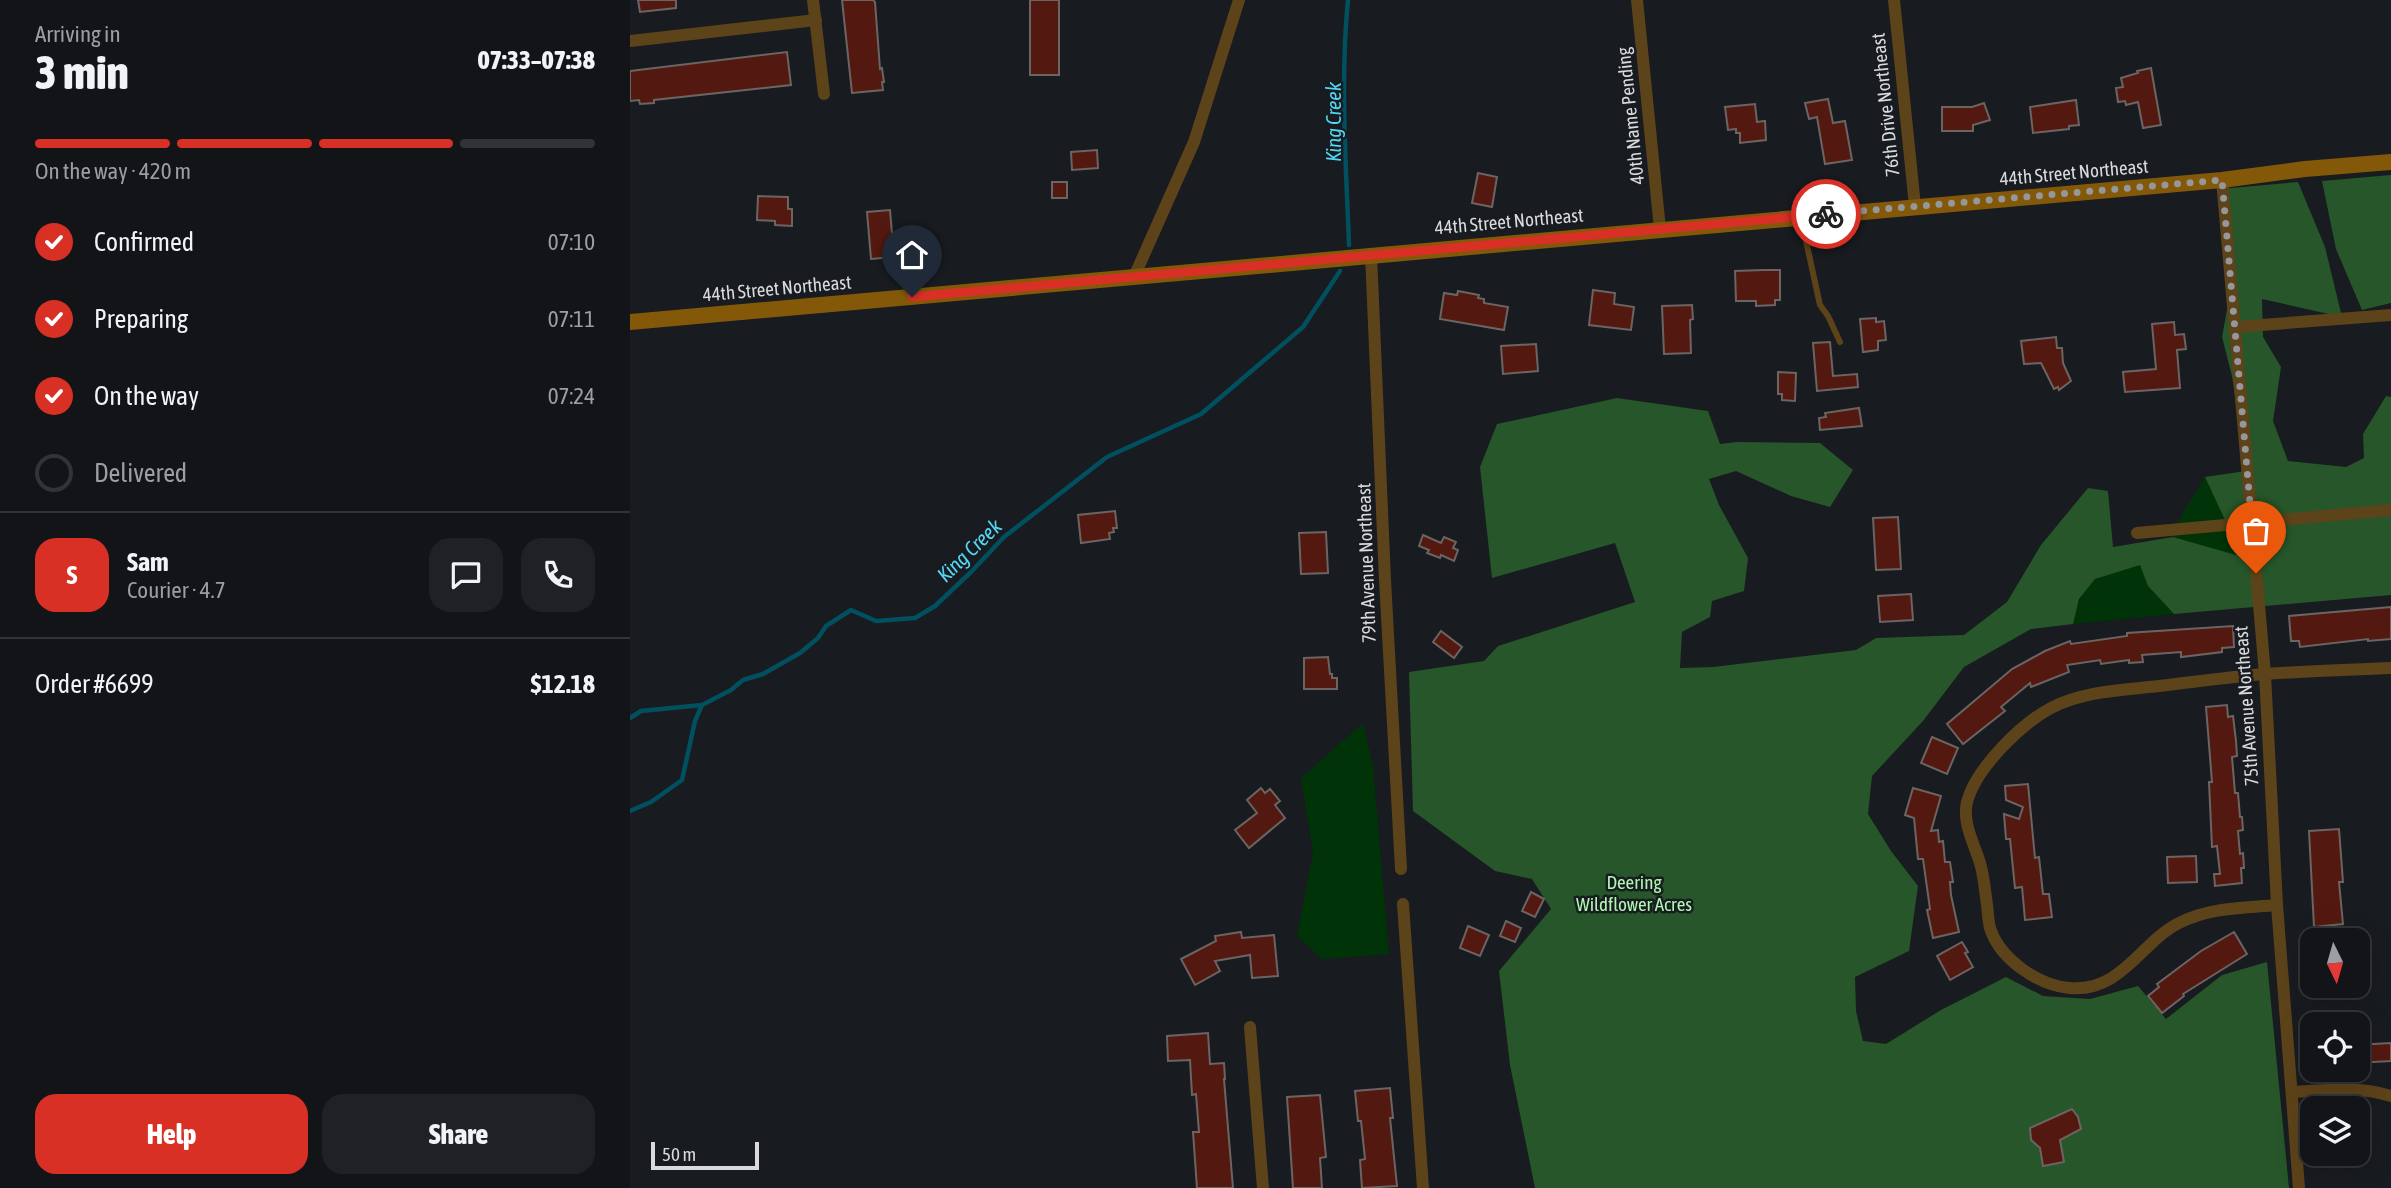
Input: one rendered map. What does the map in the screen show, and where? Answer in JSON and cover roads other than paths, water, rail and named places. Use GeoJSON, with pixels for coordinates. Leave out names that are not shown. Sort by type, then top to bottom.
{"type":"FeatureCollection","features":[{"type":"Feature","properties":{"kind":"street"},"geometry":{"type":"LineString","coordinates":[[813,0],[824,94]]}},
{"type":"Feature","properties":{"kind":"street"},"geometry":{"type":"LineString","coordinates":[[1134,278],[1194,142],[1239,0]]}},
{"type":"Feature","properties":{"kind":"street","name":"40th Name Pending"},"geometry":{"type":"LineString","coordinates":[[1637,0],[1660,229]]}},
{"type":"Feature","properties":{"kind":"street","name":"76th Drive Northeast"},"geometry":{"type":"LineString","coordinates":[[1894,0],[1915,206]]}},
{"type":"Feature","properties":{"kind":"street"},"geometry":{"type":"LineString","coordinates":[[630,41],[816,20]]}},
{"type":"Feature","properties":{"kind":"street","name":"44th Street Northeast"},"geometry":{"type":"LineString","coordinates":[[630,322],[2222,180],[2305,169],[2391,162]]}},
{"type":"Feature","properties":{"kind":"street","name":"75th Avenue Northeast"},"geometry":{"type":"LineString","coordinates":[[2222,180],[2265,674],[2277,905],[2299,1188]]}},
{"type":"Feature","properties":{"kind":"street","name":"79th Avenue Northeast"},"geometry":{"type":"LineString","coordinates":[[1371,255],[1401,869]]}},
{"type":"Feature","properties":{"kind":"street"},"geometry":{"type":"LineString","coordinates":[[2235,327],[2391,314]]}},
{"type":"Feature","properties":{"kind":"street"},"geometry":{"type":"LineString","coordinates":[[2137,533],[2391,510]]}},
{"type":"Feature","properties":{"kind":"street"},"geometry":{"type":"LineString","coordinates":[[2277,905],[2197,914],[2175,925],[2136,961],[2109,980],[2088,987],[2054,985],[2019,967],[1992,933],[1980,864],[1966,821],[1967,802],[1990,761],[2024,727],[2051,708],[2080,698],[2265,674],[2391,668]]}},
{"type":"Feature","properties":{"kind":"street"},"geometry":{"type":"LineString","coordinates":[[1403,904],[1423,1188]]}},
{"type":"Feature","properties":{"kind":"street"},"geometry":{"type":"LineString","coordinates":[[1250,1027],[1262,1188]]}},
{"type":"Feature","properties":{"kind":"street"},"geometry":{"type":"LineString","coordinates":[[2292,1092],[2349,1089],[2369,1090],[2391,1096]]}},
{"type":"Feature","properties":{"kind":"lane"},"geometry":{"type":"LineString","coordinates":[[1801,216],[1820,305],[1840,342]]}},
{"type":"Feature","properties":{"kind":"waterway","name":"King Creek"},"geometry":{"type":"LineString","coordinates":[[1348,0],[1344,92],[1349,245]]}},
{"type":"Feature","properties":{"kind":"waterway","name":"King Creek"},"geometry":{"type":"LineString","coordinates":[[630,718],[641,711],[702,705],[731,690],[743,680],[763,674],[800,653],[818,638],[826,626],[851,610],[876,621],[915,618],[935,606],[1004,537],[1107,457],[1201,414],[1303,327],[1340,271]]}},
{"type":"Feature","properties":{"kind":"waterway","name":"King Creek"},"geometry":{"type":"LineString","coordinates":[[630,811],[651,802],[682,780],[695,721],[702,705]]}},
{"type":"Feature","properties":{"kind":"park label","name":"Deering Wildflower Acres"},"geometry":{"type":"Point","coordinates":[1634,893]}}]}
